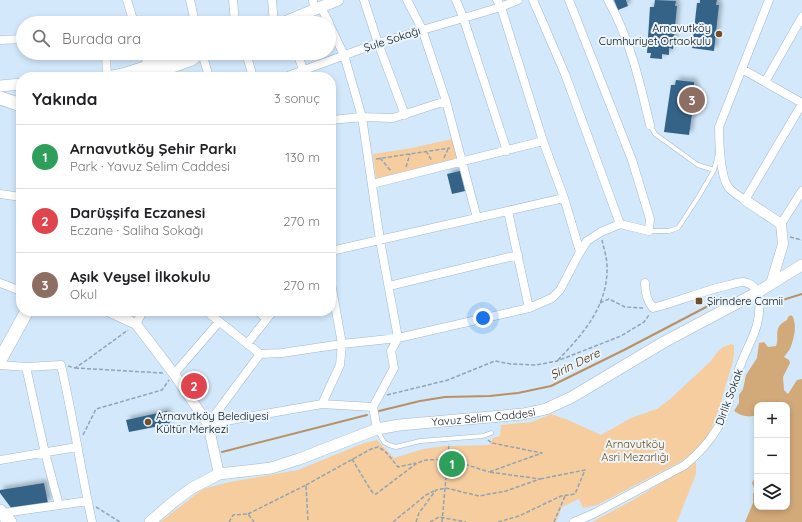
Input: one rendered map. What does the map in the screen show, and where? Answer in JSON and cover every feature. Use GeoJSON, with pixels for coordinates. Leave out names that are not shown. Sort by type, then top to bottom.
{"type":"FeatureCollection","features":[{"type":"Feature","properties":{"kind":"main road"},"geometry":{"type":"LineString","coordinates":[[297,16],[316,6],[338,0]]}},
{"type":"Feature","properties":{"kind":"main road"},"geometry":{"type":"LineString","coordinates":[[129,72],[166,60]]}},
{"type":"Feature","properties":{"kind":"main road"},"geometry":{"type":"LineString","coordinates":[[168,72],[192,60]]}},
{"type":"Feature","properties":{"kind":"main road"},"geometry":{"type":"LineString","coordinates":[[0,86],[16,84]]}},
{"type":"Feature","properties":{"kind":"main road"},"geometry":{"type":"LineString","coordinates":[[0,98],[16,103]]}},
{"type":"Feature","properties":{"kind":"main road","name":"Yavuz Selim Caddesi"},"geometry":{"type":"LineString","coordinates":[[150,522],[192,488],[220,474],[271,468],[299,459],[377,429],[399,425],[523,414],[546,409],[572,397],[664,342],[758,292],[802,265]]}},
{"type":"Feature","properties":{"kind":"main road"},"geometry":{"type":"LineString","coordinates":[[0,360],[24,316]]}},
{"type":"Feature","properties":{"kind":"street"},"geometry":{"type":"LineString","coordinates":[[127,0],[132,16]]}},
{"type":"Feature","properties":{"kind":"street"},"geometry":{"type":"LineString","coordinates":[[190,0],[193,16]]}},
{"type":"Feature","properties":{"kind":"street"},"geometry":{"type":"LineString","coordinates":[[233,0],[234,16]]}},
{"type":"Feature","properties":{"kind":"street"},"geometry":{"type":"LineString","coordinates":[[272,0],[273,16]]}},
{"type":"Feature","properties":{"kind":"street"},"geometry":{"type":"LineString","coordinates":[[364,0],[378,43],[405,114]]}},
{"type":"Feature","properties":{"kind":"street"},"geometry":{"type":"LineString","coordinates":[[407,0],[422,29],[446,101],[477,218]]}},
{"type":"Feature","properties":{"kind":"street"},"geometry":{"type":"LineString","coordinates":[[456,0],[507,151]]}},
{"type":"Feature","properties":{"kind":"street","name":"Şule Sokağı"},"geometry":{"type":"LineString","coordinates":[[336,59],[378,43],[463,17],[499,4],[518,0]]}},
{"type":"Feature","properties":{"kind":"street"},"geometry":{"type":"LineString","coordinates":[[533,0],[565,74],[620,224]]}},
{"type":"Feature","properties":{"kind":"street"},"geometry":{"type":"LineString","coordinates":[[212,316],[260,354],[282,353],[342,344],[398,338],[529,308],[552,298],[560,290],[587,241],[601,232],[620,224],[649,231],[650,219],[632,160],[569,0]]}},
{"type":"Feature","properties":{"kind":"street"},"geometry":{"type":"LineString","coordinates":[[608,0],[617,15],[640,81],[650,126]]}},
{"type":"Feature","properties":{"kind":"street"},"geometry":{"type":"LineString","coordinates":[[769,0],[720,127],[719,148],[724,175],[729,189],[781,224]]}},
{"type":"Feature","properties":{"kind":"street"},"geometry":{"type":"LineString","coordinates":[[499,4],[543,141],[564,198],[580,252]]}},
{"type":"Feature","properties":{"kind":"street"},"geometry":{"type":"LineString","coordinates":[[316,6],[324,16]]}},
{"type":"Feature","properties":{"kind":"street"},"geometry":{"type":"LineString","coordinates":[[765,82],[802,17]]}},
{"type":"Feature","properties":{"kind":"street"},"geometry":{"type":"LineString","coordinates":[[336,38],[344,55],[362,117],[380,240],[398,338],[391,351],[394,368],[373,407],[377,429]]}},
{"type":"Feature","properties":{"kind":"street"},"geometry":{"type":"LineString","coordinates":[[0,40],[16,39]]}},
{"type":"Feature","properties":{"kind":"street"},"geometry":{"type":"LineString","coordinates":[[106,60],[107,72]]}},
{"type":"Feature","properties":{"kind":"street"},"geometry":{"type":"LineString","coordinates":[[146,60],[148,66]]}},
{"type":"Feature","properties":{"kind":"street"},"geometry":{"type":"LineString","coordinates":[[204,60],[208,72]]}},
{"type":"Feature","properties":{"kind":"street"},"geometry":{"type":"LineString","coordinates":[[248,60],[252,72]]}},
{"type":"Feature","properties":{"kind":"street"},"geometry":{"type":"LineString","coordinates":[[299,60],[304,72]]}},
{"type":"Feature","properties":{"kind":"street","name":"Şule Sokağı"},"geometry":{"type":"LineString","coordinates":[[309,72],[334,60]]}},
{"type":"Feature","properties":{"kind":"street"},"geometry":{"type":"LineString","coordinates":[[742,69],[802,104],[745,200]]}},
{"type":"Feature","properties":{"kind":"street"},"geometry":{"type":"LineString","coordinates":[[336,120],[362,117],[393,118],[446,101]]}},
{"type":"Feature","properties":{"kind":"street"},"geometry":{"type":"LineString","coordinates":[[372,184],[543,141]]}},
{"type":"Feature","properties":{"kind":"street"},"geometry":{"type":"LineString","coordinates":[[771,284],[783,244],[781,224],[802,191]]}},
{"type":"Feature","properties":{"kind":"street"},"geometry":{"type":"LineString","coordinates":[[0,194],[16,196]]}},
{"type":"Feature","properties":{"kind":"street"},"geometry":{"type":"LineString","coordinates":[[336,250],[564,198]]}},
{"type":"Feature","properties":{"kind":"street"},"geometry":{"type":"LineString","coordinates":[[508,211],[529,308]]}},
{"type":"Feature","properties":{"kind":"street"},"geometry":{"type":"LineString","coordinates":[[389,286],[518,255]]}},
{"type":"Feature","properties":{"kind":"street"},"geometry":{"type":"LineString","coordinates":[[645,283],[645,293],[649,304],[653,308],[695,294],[743,282],[753,286],[758,292]]}},
{"type":"Feature","properties":{"kind":"street"},"geometry":{"type":"LineString","coordinates":[[0,283],[16,289]]}},
{"type":"Feature","properties":{"kind":"street","name":"Dirlik Sokak"},"geometry":{"type":"LineString","coordinates":[[574,522],[593,514],[685,465],[708,444],[724,415],[740,368],[757,328],[760,315],[758,292]]}},
{"type":"Feature","properties":{"kind":"street"},"geometry":{"type":"LineString","coordinates":[[322,404],[340,365],[342,344],[336,311]]}},
{"type":"Feature","properties":{"kind":"street"},"geometry":{"type":"LineString","coordinates":[[119,316],[136,324],[174,374],[208,424],[220,474]]}},
{"type":"Feature","properties":{"kind":"street"},"geometry":{"type":"LineString","coordinates":[[136,324],[140,316]]}},
{"type":"Feature","properties":{"kind":"street"},"geometry":{"type":"LineString","coordinates":[[263,316],[266,319]]}},
{"type":"Feature","properties":{"kind":"street"},"geometry":{"type":"LineString","coordinates":[[247,344],[269,316]]}},
{"type":"Feature","properties":{"kind":"street"},"geometry":{"type":"LineString","coordinates":[[174,374],[219,322]]}},
{"type":"Feature","properties":{"kind":"street"},"geometry":{"type":"LineString","coordinates":[[208,424],[260,354]]}},
{"type":"Feature","properties":{"kind":"street"},"geometry":{"type":"LineString","coordinates":[[0,365],[26,367],[61,364],[92,522]]}},
{"type":"Feature","properties":{"kind":"street"},"geometry":{"type":"LineString","coordinates":[[26,367],[45,453],[59,505]]}},
{"type":"Feature","properties":{"kind":"street"},"geometry":{"type":"LineString","coordinates":[[208,424],[322,404],[373,407]]}},
{"type":"Feature","properties":{"kind":"street"},"geometry":{"type":"LineString","coordinates":[[0,460],[77,447]]}},
{"type":"Feature","properties":{"kind":"street"},"geometry":{"type":"LineString","coordinates":[[4,515],[88,501]]}},
{"type":"Feature","properties":{"kind":"lane"},"geometry":{"type":"LineString","coordinates":[[650,126],[655,134],[698,165],[714,170]]}},
{"type":"Feature","properties":{"kind":"lane"},"geometry":{"type":"LineString","coordinates":[[649,231],[678,228],[714,170],[719,148]]}},
{"type":"Feature","properties":{"kind":"lane"},"geometry":{"type":"LineString","coordinates":[[377,429],[384,442],[396,447],[420,441],[483,436],[491,433]]}},
{"type":"Feature","properties":{"kind":"path"},"geometry":{"type":"LineString","coordinates":[[369,160],[458,146]]}},
{"type":"Feature","properties":{"kind":"path"},"geometry":{"type":"LineString","coordinates":[[426,151],[432,161],[445,158],[448,148]]}},
{"type":"Feature","properties":{"kind":"path"},"geometry":{"type":"LineString","coordinates":[[410,154],[406,168],[412,166]]}},
{"type":"Feature","properties":{"kind":"path"},"geometry":{"type":"LineString","coordinates":[[380,158],[391,171],[398,170]]}},
{"type":"Feature","properties":{"kind":"path"},"geometry":{"type":"LineString","coordinates":[[557,361],[580,338],[594,318],[600,303],[607,282],[607,266],[601,232]]}},
{"type":"Feature","properties":{"kind":"path"},"geometry":{"type":"LineString","coordinates":[[783,235],[802,240]]}},
{"type":"Feature","properties":{"kind":"path"},"geometry":{"type":"LineString","coordinates":[[600,303],[609,299],[625,307],[653,308]]}},
{"type":"Feature","properties":{"kind":"path"},"geometry":{"type":"LineString","coordinates":[[379,397],[448,380],[496,361],[511,364],[536,365],[557,361],[621,336],[644,322],[653,308]]}},
{"type":"Feature","properties":{"kind":"path"},"geometry":{"type":"LineString","coordinates":[[75,368],[136,324]]}},
{"type":"Feature","properties":{"kind":"path"},"geometry":{"type":"LineString","coordinates":[[61,364],[75,368],[174,374]]}},
{"type":"Feature","properties":{"kind":"path"},"geometry":{"type":"LineString","coordinates":[[77,447],[96,409],[162,390],[174,374]]}},
{"type":"Feature","properties":{"kind":"path"},"geometry":{"type":"LineString","coordinates":[[483,436],[492,442],[542,453],[489,472]]}},
{"type":"Feature","properties":{"kind":"path"},"geometry":{"type":"LineString","coordinates":[[229,522],[233,515],[248,514],[306,485],[371,449],[378,447],[384,450],[394,460],[398,468],[426,460],[449,459],[489,472],[540,479]]}},
{"type":"Feature","properties":{"kind":"path"},"geometry":{"type":"LineString","coordinates":[[442,522],[449,447]]}},
{"type":"Feature","properties":{"kind":"path"},"geometry":{"type":"LineString","coordinates":[[352,459],[370,489],[376,494],[417,463]]}},
{"type":"Feature","properties":{"kind":"path"},"geometry":{"type":"LineString","coordinates":[[393,522],[426,495],[436,490],[446,488],[479,496],[506,491],[540,479],[585,470],[575,494],[561,496],[519,516],[498,522]]}},
{"type":"Feature","properties":{"kind":"path"},"geometry":{"type":"LineString","coordinates":[[306,485],[308,522]]}},
{"type":"Feature","properties":{"kind":"path"},"geometry":{"type":"LineString","coordinates":[[416,522],[419,513],[436,490]]}},
{"type":"Feature","properties":{"kind":"path"},"geometry":{"type":"LineString","coordinates":[[554,522],[565,495]]}},
{"type":"Feature","properties":{"kind":"path"},"geometry":{"type":"LineString","coordinates":[[88,501],[120,522]]}},
{"type":"Feature","properties":{"kind":"path"},"geometry":{"type":"LineString","coordinates":[[248,514],[254,522]]}},
{"type":"Feature","properties":{"kind":"path"},"geometry":{"type":"LineString","coordinates":[[430,522],[439,517],[466,522]]}},
{"type":"Feature","properties":{"kind":"green space"},"geometry":{"type":"Polygon","coordinates":[[[452,139],[457,155],[455,160],[376,179],[373,154],[412,148],[452,139]]]}},
{"type":"Feature","properties":{"kind":"green space"},"geometry":{"type":"Polygon","coordinates":[[[731,344],[734,345],[734,350],[731,368],[713,426],[703,443],[682,461],[597,505],[583,508],[579,499],[562,507],[556,522],[160,522],[203,489],[230,482],[298,470],[364,443],[377,440],[394,458],[423,449],[445,446],[489,445],[493,438],[500,436],[501,425],[532,422],[551,414],[601,435],[631,418],[657,409],[711,361],[718,351],[731,344]]]}},
{"type":"Feature","properties":{"kind":"green space","name":"Arnavutköy Asri Mezarlığı"},"geometry":{"type":"Polygon","coordinates":[[[696,462],[696,474],[677,522],[592,522],[633,500],[696,462]]]}},
{"type":"Feature","properties":{"kind":"shaded area"},"geometry":{"type":"Polygon","coordinates":[[[791,315],[793,317],[795,325],[793,341],[790,349],[784,357],[789,360],[790,363],[783,377],[784,390],[788,394],[797,380],[802,379],[802,522],[745,522],[753,503],[754,492],[754,510],[790,510],[790,402],[754,402],[754,416],[751,416],[742,415],[734,411],[739,403],[739,395],[743,389],[746,375],[757,358],[759,343],[764,342],[768,347],[776,346],[778,329],[791,315]]]}},
{"type":"Feature","properties":{"kind":"building"},"geometry":{"type":"Polygon","coordinates":[[[614,0],[626,0],[628,6],[618,10],[614,0]]]}},
{"type":"Feature","properties":{"kind":"building"},"geometry":{"type":"Polygon","coordinates":[[[655,0],[676,1],[675,6],[677,6],[673,49],[669,48],[669,55],[662,54],[662,59],[650,58],[651,53],[647,53],[650,7],[654,7],[655,0]]]}},
{"type":"Feature","properties":{"kind":"building"},"geometry":{"type":"Polygon","coordinates":[[[700,0],[717,0],[716,5],[719,5],[714,51],[692,48],[697,3],[700,3],[700,0]]]}},
{"type":"Feature","properties":{"kind":"building"},"geometry":{"type":"Polygon","coordinates":[[[676,80],[694,82],[694,87],[696,87],[689,135],[664,132],[671,85],[675,85],[676,80]]]}},
{"type":"Feature","properties":{"kind":"building"},"geometry":{"type":"Polygon","coordinates":[[[460,171],[465,191],[452,194],[447,174],[460,171]]]}},
{"type":"Feature","properties":{"kind":"building","name":"Arnavutköy Belediyesi Kültür Merkezi"},"geometry":{"type":"Polygon","coordinates":[[[167,411],[170,424],[129,432],[126,420],[167,411]]]}},
{"type":"Feature","properties":{"kind":"building"},"geometry":{"type":"Polygon","coordinates":[[[44,483],[48,503],[12,509],[0,493],[0,490],[44,483]]]}},
{"type":"Feature","properties":{"kind":"waterway","name":"Şirin Dere"},"geometry":{"type":"LineString","coordinates":[[773,303],[802,294]]}},
{"type":"Feature","properties":{"kind":"waterway","name":"Şirin Dere"},"geometry":{"type":"LineString","coordinates":[[379,411],[420,401],[445,397],[490,396],[518,393],[551,386],[710,305],[720,302]]}},
{"type":"Feature","properties":{"kind":"waterway","name":"Şirin Dere"},"geometry":{"type":"LineString","coordinates":[[222,452],[367,415]]}},
{"type":"Feature","properties":{"kind":"place","name":"Arnavutköy Cumhuriyet Ortaokulu"},"geometry":{"type":"Point","coordinates":[719,34]}},
{"type":"Feature","properties":{"kind":"place","name":"Aşık Veysel İlkokulu"},"geometry":{"type":"Point","coordinates":[692,100]}},
{"type":"Feature","properties":{"kind":"place","name":"Şirindere Camii"},"geometry":{"type":"Point","coordinates":[699,301]}},
{"type":"Feature","properties":{"kind":"place","name":"Darüşşifa Eczanesi"},"geometry":{"type":"Point","coordinates":[194,386]}},
{"type":"Feature","properties":{"kind":"place","name":"Arnavutköy Belediyesi Kültür Merkezi"},"geometry":{"type":"Point","coordinates":[148,422]}},
{"type":"Feature","properties":{"kind":"place","name":"Arnavutköy Şehir Parkı"},"geometry":{"type":"Point","coordinates":[452,464]}}]}
